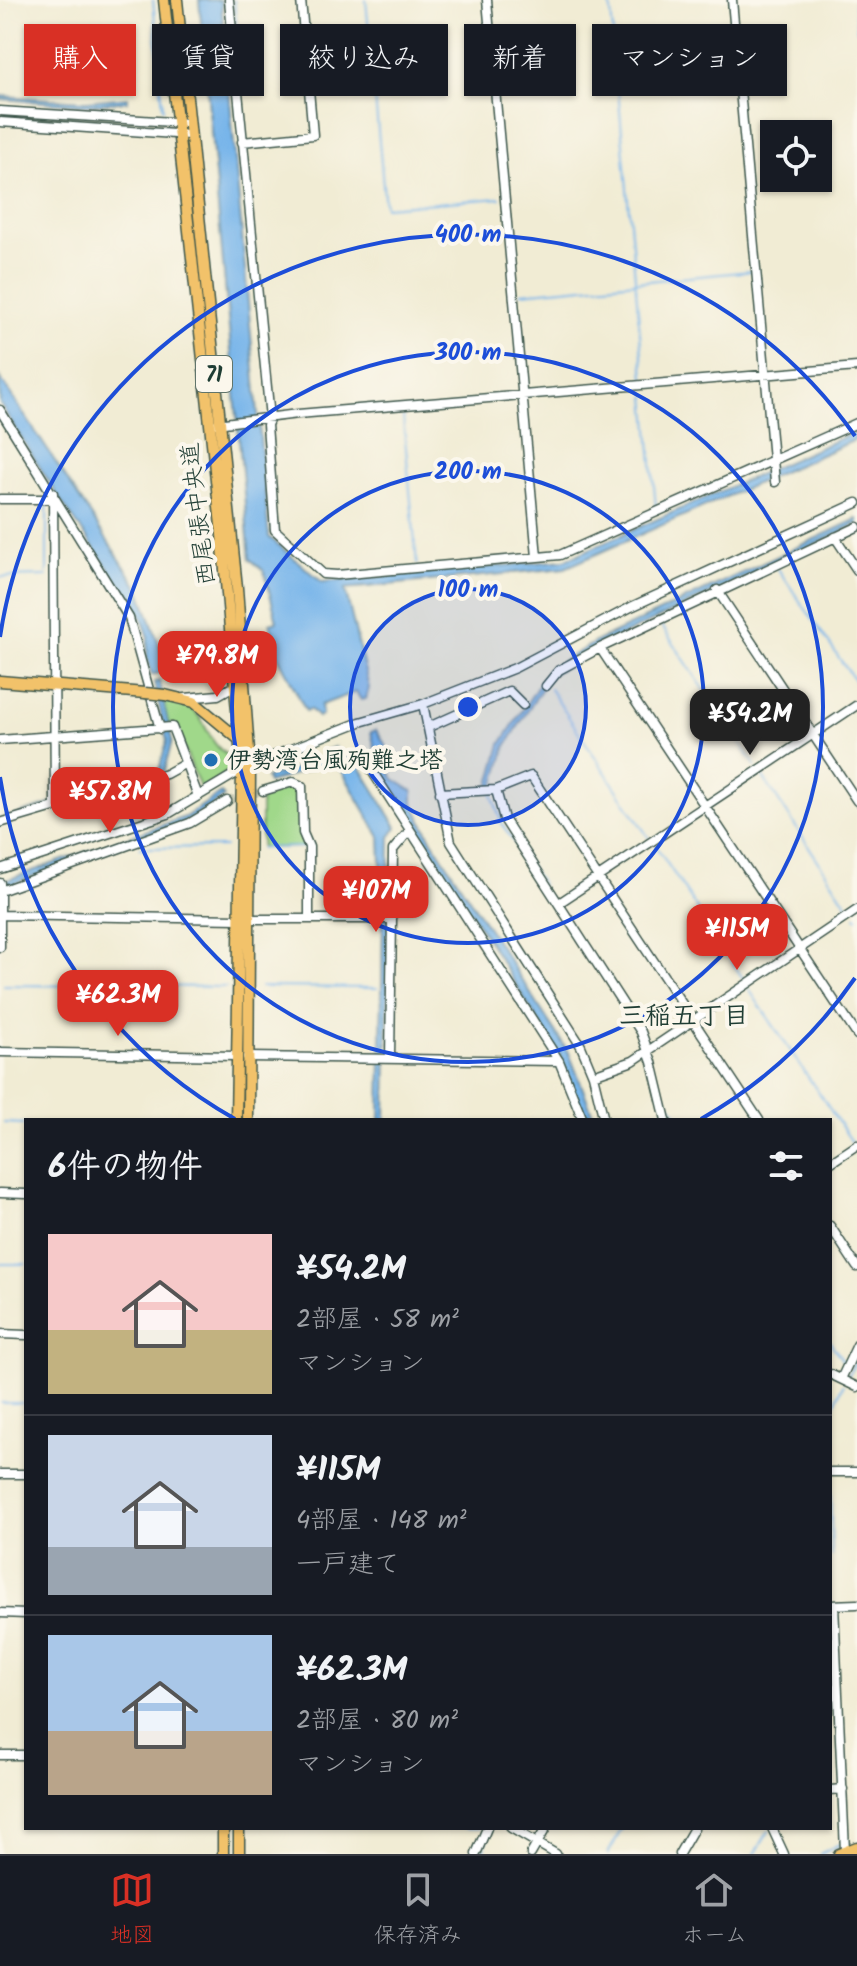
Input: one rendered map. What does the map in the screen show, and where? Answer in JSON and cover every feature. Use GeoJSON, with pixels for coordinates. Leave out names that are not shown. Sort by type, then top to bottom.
{"type":"FeatureCollection","features":[{"type":"Feature","properties":{"kind":"main road","name":"西尾張中央道"},"geometry":{"type":"LineString","coordinates":[[164,0],[176,128],[218,424],[222,535],[234,686],[244,743]]}},
{"type":"Feature","properties":{"kind":"main road","name":"西尾張中央道"},"geometry":{"type":"LineString","coordinates":[[177,0],[237,588],[246,768],[241,1056],[236,1118]]}},
{"type":"Feature","properties":{"kind":"main road"},"geometry":{"type":"LineString","coordinates":[[0,681],[185,698],[244,743]]}},
{"type":"Feature","properties":{"kind":"main road","name":"西尾張中央道"},"geometry":{"type":"LineString","coordinates":[[241,1056],[248,1118]]}},
{"type":"Feature","properties":{"kind":"main road"},"geometry":{"type":"LineString","coordinates":[[223,1830],[223,1854]]}},
{"type":"Feature","properties":{"kind":"main road"},"geometry":{"type":"LineString","coordinates":[[239,1830],[239,1854]]}},
{"type":"Feature","properties":{"kind":"main road"},"geometry":{"type":"LineString","coordinates":[[842,1852],[857,1847]]}},
{"type":"Feature","properties":{"kind":"street"},"geometry":{"type":"LineString","coordinates":[[229,0],[277,534],[323,574],[560,555],[857,423]]}},
{"type":"Feature","properties":{"kind":"street"},"geometry":{"type":"LineString","coordinates":[[242,142],[313,135],[301,0]]}},
{"type":"Feature","properties":{"kind":"street"},"geometry":{"type":"LineString","coordinates":[[487,0],[537,557]]}},
{"type":"Feature","properties":{"kind":"street"},"geometry":{"type":"LineString","coordinates":[[732,0],[775,482]]}},
{"type":"Feature","properties":{"kind":"street"},"geometry":{"type":"LineString","coordinates":[[0,111],[189,129]]}},
{"type":"Feature","properties":{"kind":"street"},"geometry":{"type":"LineString","coordinates":[[0,122],[176,128]]}},
{"type":"Feature","properties":{"kind":"street"},"geometry":{"type":"LineString","coordinates":[[218,424],[524,394],[857,367]]}},
{"type":"Feature","properties":{"kind":"street"},"geometry":{"type":"LineString","coordinates":[[1,412],[129,618],[160,729]]}},
{"type":"Feature","properties":{"kind":"street"},"geometry":{"type":"LineString","coordinates":[[0,499],[53,496]]}},
{"type":"Feature","properties":{"kind":"street"},"geometry":{"type":"LineString","coordinates":[[53,496],[54,803]]}},
{"type":"Feature","properties":{"kind":"street"},"geometry":{"type":"LineString","coordinates":[[0,869],[168,814],[246,768],[360,722],[423,704],[515,668],[631,607],[857,503]]}},
{"type":"Feature","properties":{"kind":"street"},"geometry":{"type":"LineString","coordinates":[[546,686],[559,670],[600,648],[717,590],[857,527]]}},
{"type":"Feature","properties":{"kind":"street"},"geometry":{"type":"LineString","coordinates":[[835,537],[857,570]]}},
{"type":"Feature","properties":{"kind":"street"},"geometry":{"type":"LineString","coordinates":[[717,590],[857,801]]}},
{"type":"Feature","properties":{"kind":"street"},"geometry":{"type":"LineString","coordinates":[[600,648],[857,1035]]}},
{"type":"Feature","properties":{"kind":"street"},"geometry":{"type":"LineString","coordinates":[[185,698],[218,695],[234,686]]}},
{"type":"Feature","properties":{"kind":"street"},"geometry":{"type":"LineString","coordinates":[[431,726],[509,691],[514,692],[523,705]]}},
{"type":"Feature","properties":{"kind":"street"},"geometry":{"type":"LineString","coordinates":[[423,704],[431,726],[440,793],[451,842],[560,1012],[593,1075],[604,1118]]}},
{"type":"Feature","properties":{"kind":"street"},"geometry":{"type":"LineString","coordinates":[[559,903],[857,705]]}},
{"type":"Feature","properties":{"kind":"street"},"geometry":{"type":"LineString","coordinates":[[0,740],[172,727],[198,796]]}},
{"type":"Feature","properties":{"kind":"street"},"geometry":{"type":"LineString","coordinates":[[365,760],[559,1061],[582,1118]]}},
{"type":"Feature","properties":{"kind":"street"},"geometry":{"type":"LineString","coordinates":[[0,823],[54,803],[166,774],[184,764]]}},
{"type":"Feature","properties":{"kind":"street"},"geometry":{"type":"LineString","coordinates":[[440,793],[496,790],[531,776],[758,1118]]}},
{"type":"Feature","properties":{"kind":"street"},"geometry":{"type":"LineString","coordinates":[[263,791],[293,782],[302,786],[303,833],[309,847],[309,918]]}},
{"type":"Feature","properties":{"kind":"street"},"geometry":{"type":"LineString","coordinates":[[496,790],[504,819],[648,1049],[665,1118]]}},
{"type":"Feature","properties":{"kind":"street"},"geometry":{"type":"LineString","coordinates":[[0,947],[0,888],[190,823],[227,801]]}},
{"type":"Feature","properties":{"kind":"street"},"geometry":{"type":"LineString","coordinates":[[390,1058],[393,850],[410,830]]}},
{"type":"Feature","properties":{"kind":"street"},"geometry":{"type":"LineString","coordinates":[[593,1075],[633,1061],[857,910]]}},
{"type":"Feature","properties":{"kind":"street"},"geometry":{"type":"LineString","coordinates":[[0,915],[391,918]]}},
{"type":"Feature","properties":{"kind":"street"},"geometry":{"type":"LineString","coordinates":[[0,1052],[559,1061]]}},
{"type":"Feature","properties":{"kind":"street"},"geometry":{"type":"LineString","coordinates":[[832,1162],[857,1145]]}},
{"type":"Feature","properties":{"kind":"street"},"geometry":{"type":"LineString","coordinates":[[0,1193],[24,1194]]}},
{"type":"Feature","properties":{"kind":"street"},"geometry":{"type":"LineString","coordinates":[[832,1229],[857,1267]]}},
{"type":"Feature","properties":{"kind":"street"},"geometry":{"type":"LineString","coordinates":[[0,1334],[24,1335]]}},
{"type":"Feature","properties":{"kind":"street"},"geometry":{"type":"LineString","coordinates":[[841,1379],[857,1345]]}},
{"type":"Feature","properties":{"kind":"street"},"geometry":{"type":"LineString","coordinates":[[832,1375],[857,1387]]}},
{"type":"Feature","properties":{"kind":"street"},"geometry":{"type":"LineString","coordinates":[[832,1472],[857,1472]]}},
{"type":"Feature","properties":{"kind":"street"},"geometry":{"type":"LineString","coordinates":[[0,1474],[24,1474]]}},
{"type":"Feature","properties":{"kind":"street"},"geometry":{"type":"LineString","coordinates":[[842,1852],[841,1732],[832,1605],[857,1604]]}},
{"type":"Feature","properties":{"kind":"street"},"geometry":{"type":"LineString","coordinates":[[0,1613],[24,1614]]}},
{"type":"Feature","properties":{"kind":"street"},"geometry":{"type":"LineString","coordinates":[[832,1732],[841,1732]]}},
{"type":"Feature","properties":{"kind":"street"},"geometry":{"type":"LineString","coordinates":[[0,1755],[24,1755]]}},
{"type":"Feature","properties":{"kind":"street"},"geometry":{"type":"LineString","coordinates":[[832,1790],[843,1789]]}},
{"type":"Feature","properties":{"kind":"street"},"geometry":{"type":"LineString","coordinates":[[476,1854],[486,1830]]}},
{"type":"Feature","properties":{"kind":"street"},"geometry":{"type":"LineString","coordinates":[[514,1830],[556,1854]]}},
{"type":"Feature","properties":{"kind":"street"},"geometry":{"type":"LineString","coordinates":[[531,1854],[545,1830]]}},
{"type":"Feature","properties":{"kind":"street"},"geometry":{"type":"LineString","coordinates":[[679,1854],[693,1830]]}},
{"type":"Feature","properties":{"kind":"street"},"geometry":{"type":"LineString","coordinates":[[773,1830],[784,1854]]}},
{"type":"Feature","properties":{"kind":"green space"},"geometry":{"type":"Polygon","coordinates":[[[163,701],[190,708],[218,748],[229,757],[230,770],[201,790],[175,725],[167,723],[163,701]]]}},
{"type":"Feature","properties":{"kind":"green space"},"geometry":{"type":"Polygon","coordinates":[[[286,787],[298,788],[300,793],[305,847],[261,848],[261,795],[286,787]]]}},
{"type":"Feature","properties":{"kind":"water"},"geometry":{"type":"Polygon","coordinates":[[[199,0],[221,0],[223,24],[201,24],[199,0]]]}},
{"type":"Feature","properties":{"kind":"water"},"geometry":{"type":"Polygon","coordinates":[[[0,96],[86,101],[128,97],[128,101],[88,105],[0,99],[0,96]]]}},
{"type":"Feature","properties":{"kind":"water"},"geometry":{"type":"Polygon","coordinates":[[[208,96],[230,96],[269,537],[322,582],[565,560],[857,431],[857,439],[565,568],[345,589],[369,688],[366,699],[361,700],[356,692],[321,705],[322,715],[318,717],[310,709],[306,711],[278,656],[270,623],[277,621],[264,571],[250,559],[208,96]]]}},
{"type":"Feature","properties":{"kind":"water"},"geometry":{"type":"Polygon","coordinates":[[[0,378],[140,590],[168,670],[152,675],[147,656],[148,635],[140,613],[63,504],[0,404],[0,378]]]}},
{"type":"Feature","properties":{"kind":"water"},"geometry":{"type":"Polygon","coordinates":[[[857,519],[857,524],[599,646],[550,675],[506,746],[494,787],[489,788],[501,744],[548,670],[599,640],[857,519]]]}},
{"type":"Feature","properties":{"kind":"water"},"geometry":{"type":"Polygon","coordinates":[[[159,681],[172,741],[164,771],[0,820],[159,770],[167,741],[154,682],[159,681]]]}},
{"type":"Feature","properties":{"kind":"water"},"geometry":{"type":"Polygon","coordinates":[[[376,730],[388,749],[383,761],[394,779],[413,791],[413,803],[432,841],[569,1053],[594,1118],[585,1118],[561,1057],[380,768],[371,732],[376,730]]]}},
{"type":"Feature","properties":{"kind":"water"},"geometry":{"type":"Polygon","coordinates":[[[335,747],[339,755],[357,762],[397,827],[390,837],[386,1118],[380,1118],[383,914],[380,837],[342,771],[328,763],[268,783],[266,778],[328,758],[327,750],[335,747]]]}},
{"type":"Feature","properties":{"kind":"water"},"geometry":{"type":"Polygon","coordinates":[[[221,793],[224,797],[186,822],[0,888],[4,881],[185,817],[221,793]]]}},
{"type":"Feature","properties":{"kind":"waterway"},"geometry":{"type":"LineString","coordinates":[[153,0],[163,108]]}},
{"type":"Feature","properties":{"kind":"waterway"},"geometry":{"type":"LineString","coordinates":[[234,0],[236,24]]}},
{"type":"Feature","properties":{"kind":"waterway"},"geometry":{"type":"LineString","coordinates":[[366,0],[385,207],[500,198]]}},
{"type":"Feature","properties":{"kind":"waterway"},"geometry":{"type":"LineString","coordinates":[[610,0],[644,378]]}},
{"type":"Feature","properties":{"kind":"waterway"},"geometry":{"type":"LineString","coordinates":[[854,0],[857,31]]}},
{"type":"Feature","properties":{"kind":"waterway"},"geometry":{"type":"LineString","coordinates":[[521,293],[752,271]]}},
{"type":"Feature","properties":{"kind":"waterway"},"geometry":{"type":"LineString","coordinates":[[646,396],[656,508]]}},
{"type":"Feature","properties":{"kind":"waterway"},"geometry":{"type":"LineString","coordinates":[[403,417],[417,564]]}},
{"type":"Feature","properties":{"kind":"waterway"},"geometry":{"type":"LineString","coordinates":[[47,505],[47,572]]}},
{"type":"Feature","properties":{"kind":"waterway"},"geometry":{"type":"LineString","coordinates":[[778,569],[857,684]]}},
{"type":"Feature","properties":{"kind":"waterway"},"geometry":{"type":"LineString","coordinates":[[0,577],[47,576]]}},
{"type":"Feature","properties":{"kind":"waterway"},"geometry":{"type":"LineString","coordinates":[[661,625],[756,767]]}},
{"type":"Feature","properties":{"kind":"waterway"},"geometry":{"type":"LineString","coordinates":[[550,689],[649,838]]}},
{"type":"Feature","properties":{"kind":"waterway"},"geometry":{"type":"LineString","coordinates":[[761,774],[850,909]]}},
{"type":"Feature","properties":{"kind":"waterway"},"geometry":{"type":"LineString","coordinates":[[492,794],[502,824],[542,885]]}},
{"type":"Feature","properties":{"kind":"waterway"},"geometry":{"type":"LineString","coordinates":[[655,845],[744,980]]}},
{"type":"Feature","properties":{"kind":"waterway"},"geometry":{"type":"LineString","coordinates":[[140,848],[225,847]]}},
{"type":"Feature","properties":{"kind":"waterway"},"geometry":{"type":"LineString","coordinates":[[260,848],[305,847]]}},
{"type":"Feature","properties":{"kind":"waterway"},"geometry":{"type":"LineString","coordinates":[[4,985],[226,987]]}},
{"type":"Feature","properties":{"kind":"waterway"},"geometry":{"type":"LineString","coordinates":[[261,987],[377,988]]}},
{"type":"Feature","properties":{"kind":"waterway"},"geometry":{"type":"LineString","coordinates":[[748,988],[852,1142]]}},
{"type":"Feature","properties":{"kind":"waterway"},"geometry":{"type":"LineString","coordinates":[[666,1100],[680,1118]]}},
{"type":"Feature","properties":{"kind":"waterway"},"geometry":{"type":"LineString","coordinates":[[4,1123],[24,1124]]}},
{"type":"Feature","properties":{"kind":"waterway"},"geometry":{"type":"LineString","coordinates":[[2,1264],[24,1264]]}},
{"type":"Feature","properties":{"kind":"waterway"},"geometry":{"type":"LineString","coordinates":[[832,1345],[843,1361]]}},
{"type":"Feature","properties":{"kind":"waterway"},"geometry":{"type":"LineString","coordinates":[[847,1378],[857,1357]]}},
{"type":"Feature","properties":{"kind":"waterway"},"geometry":{"type":"LineString","coordinates":[[832,1409],[843,1385]]}},
{"type":"Feature","properties":{"kind":"waterway"},"geometry":{"type":"LineString","coordinates":[[1,1403],[24,1403]]}},
{"type":"Feature","properties":{"kind":"waterway"},"geometry":{"type":"LineString","coordinates":[[482,1854],[491,1830]]}},
{"type":"Feature","properties":{"kind":"waterway"},"geometry":{"type":"LineString","coordinates":[[608,1854],[621,1830]]}},
{"type":"Feature","properties":{"kind":"waterway"},"geometry":{"type":"LineString","coordinates":[[755,1854],[769,1831]]}},
{"type":"Feature","properties":{"kind":"waterway"},"geometry":{"type":"LineString","coordinates":[[820,1854],[840,1844]]}},
{"type":"Feature","properties":{"kind":"tunnel"},"geometry":{"type":"LineString","coordinates":[[227,801],[263,791]]}},
{"type":"Feature","properties":{"kind":"place","name":"伊勢湾台風殉難之塔"},"geometry":{"type":"Point","coordinates":[211,760]}},
{"type":"Feature","properties":{"kind":"district","name":"三稲五丁目"},"geometry":{"type":"Point","coordinates":[684,1015]}}]}
